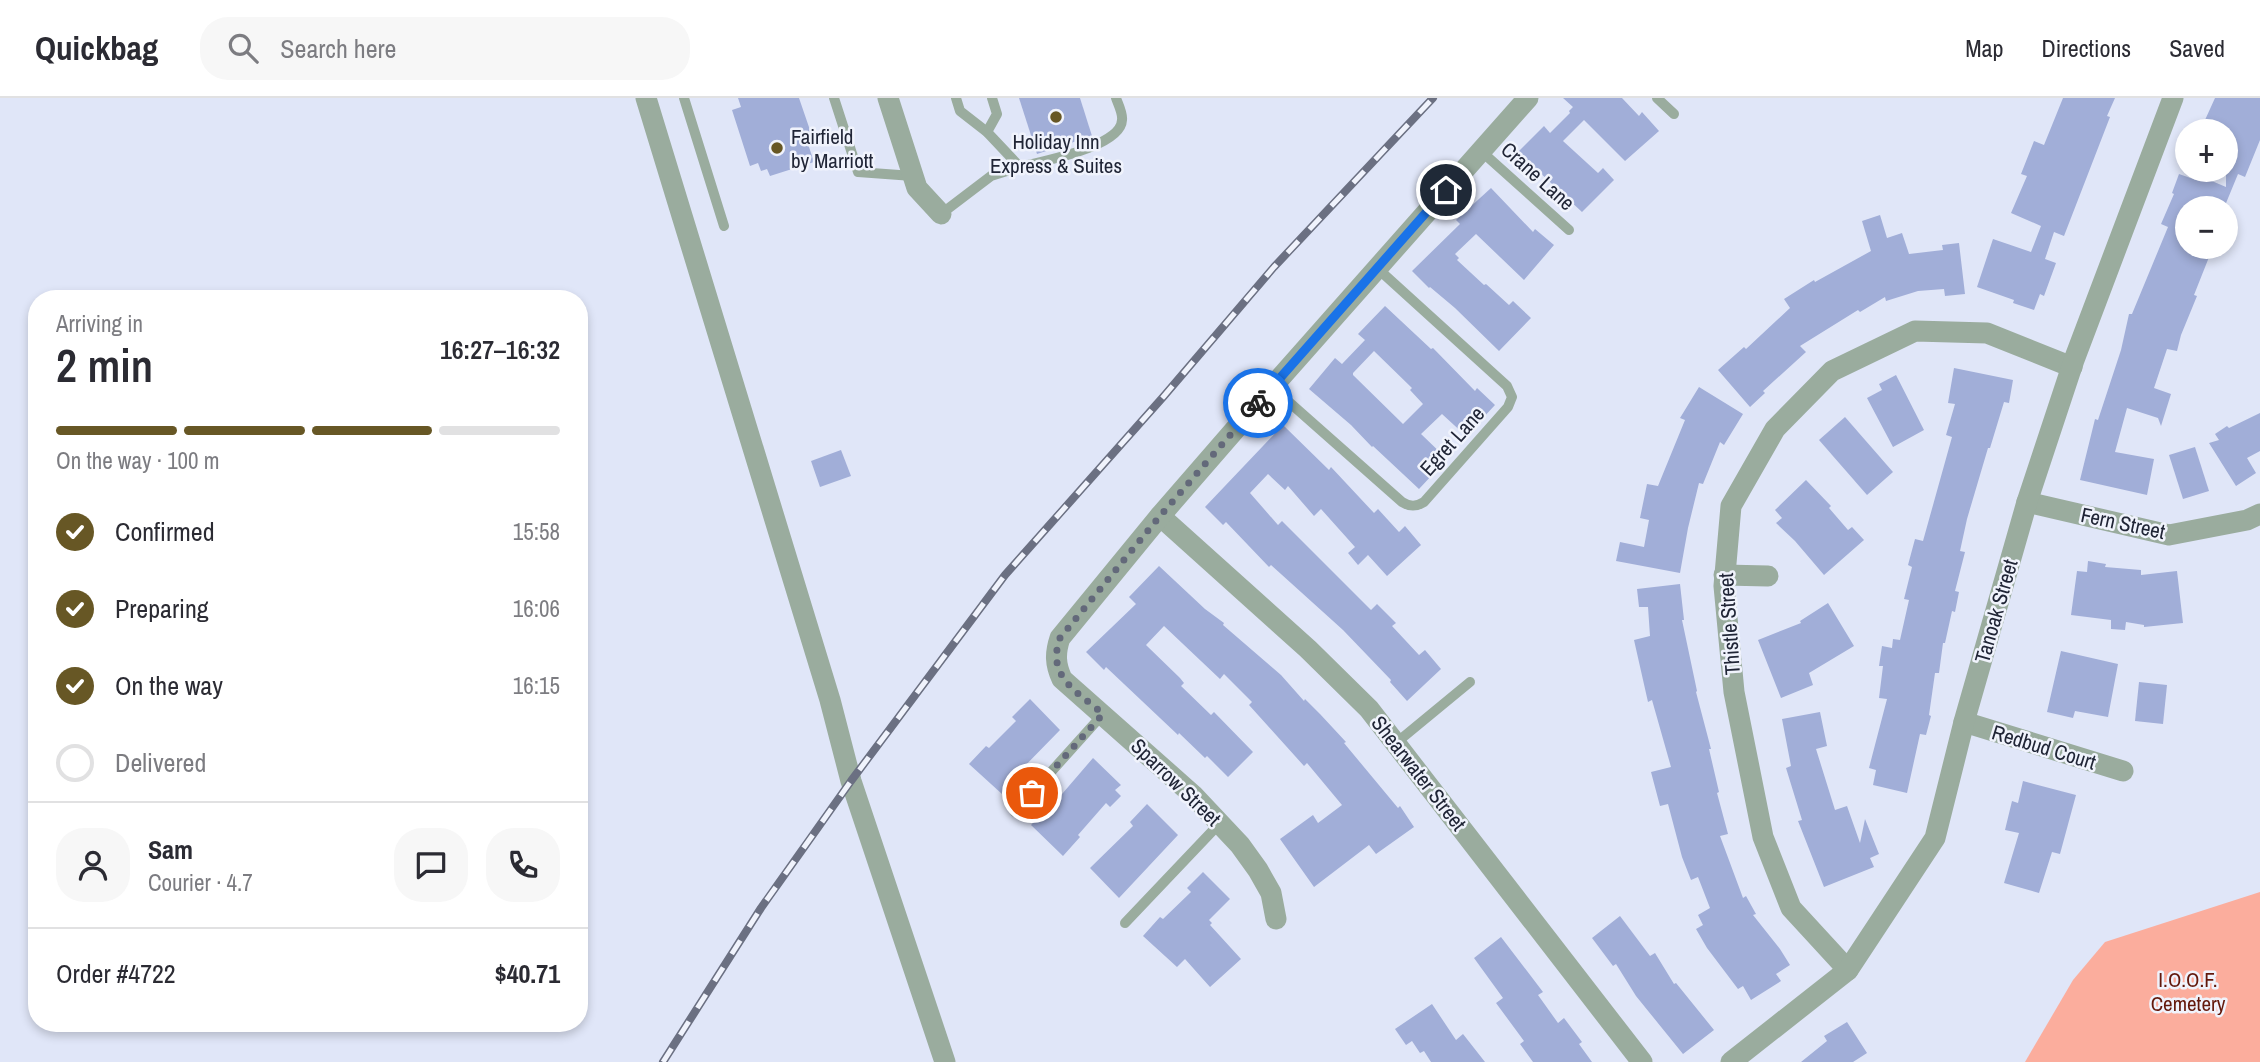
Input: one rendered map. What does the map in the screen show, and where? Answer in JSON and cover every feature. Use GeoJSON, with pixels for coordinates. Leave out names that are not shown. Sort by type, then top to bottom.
{"type":"FeatureCollection","features":[{"type":"Feature","properties":{"kind":"street"},"geometry":{"type":"LineString","coordinates":[[646,98],[830,699],[851,781],[945,1062]]}},
{"type":"Feature","properties":{"kind":"street"},"geometry":{"type":"LineString","coordinates":[[888,98],[917,188],[941,215]]}},
{"type":"Feature","properties":{"kind":"street"},"geometry":{"type":"LineString","coordinates":[[1160,516],[1528,98]]}},
{"type":"Feature","properties":{"kind":"street","name":"Tanoak Street"},"geometry":{"type":"LineString","coordinates":[[1731,1062],[1848,970],[1935,838],[1964,722],[2027,502],[2072,367],[2173,98]]}},
{"type":"Feature","properties":{"kind":"street","name":"Thistle Street"},"geometry":{"type":"LineString","coordinates":[[1848,970],[1791,908],[1763,837],[1734,692],[1724,586],[1731,506],[1775,429],[1832,371],[1915,331],[1987,333],[2072,367]]}},
{"type":"Feature","properties":{"kind":"street","name":"Fern Street"},"geometry":{"type":"LineString","coordinates":[[2027,502],[2169,535],[2247,520],[2260,514]]}},
{"type":"Feature","properties":{"kind":"street","name":"Sparrow Street"},"geometry":{"type":"LineString","coordinates":[[1160,516],[1060,638],[1056,661],[1062,678],[1193,795],[1240,845],[1271,893],[1276,919]]}},
{"type":"Feature","properties":{"kind":"street","name":"Shearwater Street"},"geometry":{"type":"LineString","coordinates":[[1160,516],[1308,649],[1369,709],[1642,1062]]}},
{"type":"Feature","properties":{"kind":"street"},"geometry":{"type":"LineString","coordinates":[[1724,575],[1768,576]]}},
{"type":"Feature","properties":{"kind":"street","name":"Redbud Court"},"geometry":{"type":"LineString","coordinates":[[1964,722],[2123,771]]}},
{"type":"Feature","properties":{"kind":"lane"},"geometry":{"type":"LineString","coordinates":[[684,98],[724,226]]}},
{"type":"Feature","properties":{"kind":"lane"},"geometry":{"type":"LineString","coordinates":[[834,98],[858,172],[913,176]]}},
{"type":"Feature","properties":{"kind":"lane"},"geometry":{"type":"LineString","coordinates":[[956,98],[960,111],[987,132],[1020,167]]}},
{"type":"Feature","properties":{"kind":"lane"},"geometry":{"type":"LineString","coordinates":[[987,132],[997,114],[992,98]]}},
{"type":"Feature","properties":{"kind":"lane"},"geometry":{"type":"LineString","coordinates":[[941,215],[991,176],[1093,146],[1112,136],[1118,131],[1122,120],[1116,98]]}},
{"type":"Feature","properties":{"kind":"lane"},"geometry":{"type":"LineString","coordinates":[[1657,98],[1674,114]]}},
{"type":"Feature","properties":{"kind":"lane","name":"Crane Lane"},"geometry":{"type":"LineString","coordinates":[[1481,151],[1569,230]]}},
{"type":"Feature","properties":{"kind":"lane","name":"Egret Lane"},"geometry":{"type":"LineString","coordinates":[[1272,387],[1408,506],[1424,502],[1508,407],[1512,397],[1511,390],[1377,268]]}},
{"type":"Feature","properties":{"kind":"lane"},"geometry":{"type":"LineString","coordinates":[[1396,744],[1470,682]]}},
{"type":"Feature","properties":{"kind":"lane"},"geometry":{"type":"LineString","coordinates":[[1015,812],[1103,714]]}},
{"type":"Feature","properties":{"kind":"lane"},"geometry":{"type":"LineString","coordinates":[[1125,923],[1220,823]]}},
{"type":"Feature","properties":{"kind":"green space","name":"I.O.O.F. Cemetery"},"geometry":{"type":"Polygon","coordinates":[[[2260,892],[2260,1062],[2025,1062],[2073,980],[2105,942],[2260,892]]]}},
{"type":"Feature","properties":{"kind":"building","name":"Fairfield by Marriott"},"geometry":{"type":"Polygon","coordinates":[[[738,98],[799,98],[811,133],[805,135],[814,162],[770,176],[767,169],[761,171],[758,163],[750,166],[732,110],[741,107],[738,98]]]}},
{"type":"Feature","properties":{"kind":"building","name":"Holiday Inn Express & Suites"},"geometry":{"type":"Polygon","coordinates":[[[1019,98],[1080,98],[1092,136],[1037,154],[1019,98]]]}},
{"type":"Feature","properties":{"kind":"building"},"geometry":{"type":"Polygon","coordinates":[[[1563,98],[1622,98],[1639,116],[1642,112],[1659,131],[1625,161],[1584,120],[1563,141],[1598,173],[1603,168],[1614,180],[1582,212],[1518,152],[1544,126],[1550,133],[1570,113],[1573,107],[1563,98]]]}},
{"type":"Feature","properties":{"kind":"building"},"geometry":{"type":"Polygon","coordinates":[[[2063,98],[2115,98],[2064,236],[2054,232],[2045,259],[2056,263],[2044,296],[2040,294],[2034,310],[1977,287],[1993,239],[2031,252],[2041,226],[2011,213],[2027,176],[2021,174],[2034,141],[2044,145],[2063,98]]]}},
{"type":"Feature","properties":{"kind":"building"},"geometry":{"type":"Polygon","coordinates":[[[2215,98],[2260,98],[2260,140],[2245,177],[2238,174],[2238,119],[2205,119],[2215,98]]]}},
{"type":"Feature","properties":{"kind":"building"},"geometry":{"type":"Polygon","coordinates":[[[2176,182],[2214,182],[2226,187],[2226,182],[2235,182],[2229,196],[2175,196],[2175,259],[2208,259],[2177,351],[2167,349],[2154,388],[2171,394],[2161,426],[2158,418],[2127,408],[2115,452],[2154,459],[2147,495],[2080,480],[2095,419],[2098,420],[2121,350],[2129,314],[2132,314],[2168,227],[2161,224],[2174,194],[2172,193],[2176,182]]]}},
{"type":"Feature","properties":{"kind":"building"},"geometry":{"type":"Polygon","coordinates":[[[1491,188],[1533,232],[1535,229],[1554,245],[1524,280],[1476,234],[1455,254],[1459,258],[1457,260],[1484,285],[1509,305],[1513,301],[1531,318],[1499,351],[1412,271],[1460,224],[1456,220],[1491,188]]]}},
{"type":"Feature","properties":{"kind":"building"},"geometry":{"type":"Polygon","coordinates":[[[1880,215],[1887,238],[1902,233],[1909,254],[1943,250],[1942,245],[1959,243],[1965,294],[1945,296],[1944,289],[1918,291],[1886,301],[1885,297],[1860,312],[1858,310],[1800,346],[1806,352],[1763,391],[1765,393],[1750,407],[1718,370],[1744,347],[1746,349],[1790,308],[1784,299],[1814,280],[1815,282],[1871,251],[1862,221],[1880,215]]]}},
{"type":"Feature","properties":{"kind":"building"},"geometry":{"type":"Polygon","coordinates":[[[1385,306],[1433,348],[1475,391],[1477,388],[1495,405],[1466,436],[1442,414],[1421,434],[1447,459],[1419,489],[1309,389],[1335,358],[1342,364],[1365,340],[1358,334],[1385,306]],[[1374,351],[1353,373],[1403,424],[1423,404],[1410,390],[1412,388],[1374,351]]]}},
{"type":"Feature","properties":{"kind":"building"},"geometry":{"type":"Polygon","coordinates":[[[1954,368],[2013,380],[2009,403],[2004,402],[1967,519],[1960,551],[1965,552],[1955,591],[1959,592],[1955,612],[1952,611],[1943,643],[1939,673],[1935,673],[1931,716],[1926,735],[1920,734],[1907,793],[1873,785],[1876,770],[1869,768],[1887,699],[1879,698],[1883,666],[1879,666],[1882,646],[1892,648],[1893,639],[1900,640],[1909,600],[1904,599],[1912,567],[1908,565],[1915,539],[1923,541],[1952,437],[1946,435],[1955,404],[1948,403],[1954,368]]]}},
{"type":"Feature","properties":{"kind":"building"},"geometry":{"type":"Polygon","coordinates":[[[1896,375],[1924,430],[1893,447],[1867,398],[1882,390],[1879,384],[1896,375]]]}},
{"type":"Feature","properties":{"kind":"building"},"geometry":{"type":"Polygon","coordinates":[[[1699,387],[1743,414],[1724,445],[1720,442],[1703,484],[1699,483],[1680,573],[1616,561],[1620,542],[1644,547],[1649,520],[1640,518],[1647,484],[1658,486],[1685,420],[1680,418],[1699,387]]]}},
{"type":"Feature","properties":{"kind":"building"},"geometry":{"type":"Polygon","coordinates":[[[2260,413],[2260,451],[2247,458],[2256,473],[2236,486],[2209,443],[2219,440],[2215,434],[2227,426],[2229,428],[2260,413]]]}},
{"type":"Feature","properties":{"kind":"building"},"geometry":{"type":"Polygon","coordinates":[[[1845,417],[1893,472],[1867,495],[1819,440],[1845,417]]]}},
{"type":"Feature","properties":{"kind":"building"},"geometry":{"type":"Polygon","coordinates":[[[1283,425],[1329,470],[1331,467],[1374,513],[1378,509],[1399,532],[1405,526],[1421,545],[1387,576],[1368,555],[1358,565],[1348,553],[1355,547],[1321,509],[1314,516],[1288,486],[1285,490],[1268,474],[1250,493],[1278,525],[1282,521],[1371,610],[1377,604],[1396,623],[1392,626],[1419,655],[1425,650],[1441,669],[1407,701],[1391,680],[1343,630],[1271,565],[1269,567],[1226,522],[1223,525],[1205,507],[1283,425]]]}},
{"type":"Feature","properties":{"kind":"building"},"geometry":{"type":"Polygon","coordinates":[[[2195,447],[2209,491],[2183,499],[2169,455],[2195,447]]]}},
{"type":"Feature","properties":{"kind":"building"},"geometry":{"type":"Polygon","coordinates":[[[841,450],[851,476],[820,487],[811,461],[841,450]]]}},
{"type":"Feature","properties":{"kind":"building"},"geometry":{"type":"Polygon","coordinates":[[[1806,480],[1831,506],[1829,508],[1848,530],[1852,527],[1864,540],[1824,575],[1776,523],[1782,518],[1775,510],[1806,480]]]}},
{"type":"Feature","properties":{"kind":"building"},"geometry":{"type":"Polygon","coordinates":[[[2088,561],[2106,564],[2105,567],[2141,570],[2141,575],[2177,571],[2183,623],[2144,627],[2126,622],[2125,630],[2111,629],[2111,620],[2071,615],[2077,571],[2087,572],[2088,561]]]}},
{"type":"Feature","properties":{"kind":"building"},"geometry":{"type":"Polygon","coordinates":[[[1159,566],[1281,675],[1304,701],[1305,699],[1320,714],[1346,742],[1344,743],[1398,808],[1400,806],[1414,827],[1376,854],[1369,845],[1314,887],[1280,839],[1313,815],[1318,823],[1342,805],[1307,763],[1304,766],[1249,705],[1252,702],[1224,674],[1220,679],[1164,626],[1146,645],[1180,678],[1184,683],[1181,686],[1211,715],[1214,712],[1253,752],[1228,777],[1086,652],[1136,604],[1129,597],[1159,566]]]}},
{"type":"Feature","properties":{"kind":"building"},"geometry":{"type":"Polygon","coordinates":[[[1680,584],[1682,620],[1696,692],[1711,749],[1719,792],[1717,793],[1728,834],[1720,836],[1743,898],[1746,896],[1756,914],[1753,915],[1790,965],[1776,974],[1781,981],[1751,1000],[1743,986],[1738,989],[1696,929],[1703,925],[1698,915],[1710,908],[1698,877],[1691,880],[1668,804],[1660,806],[1651,772],[1671,767],[1652,700],[1648,702],[1634,640],[1650,636],[1648,607],[1639,607],[1637,589],[1680,584]]]}},
{"type":"Feature","properties":{"kind":"building"},"geometry":{"type":"Polygon","coordinates":[[[1828,603],[1854,646],[1809,673],[1813,685],[1781,698],[1758,640],[1801,623],[1800,621],[1828,603]]]}},
{"type":"Feature","properties":{"kind":"building"},"geometry":{"type":"Polygon","coordinates":[[[2061,651],[2118,664],[2108,717],[2075,711],[2073,718],[2047,712],[2061,651]]]}},
{"type":"Feature","properties":{"kind":"building"},"geometry":{"type":"Polygon","coordinates":[[[2139,682],[2167,685],[2163,724],[2135,721],[2139,682]]]}},
{"type":"Feature","properties":{"kind":"building"},"geometry":{"type":"Polygon","coordinates":[[[1030,699],[1060,730],[1017,774],[1019,776],[1002,794],[969,764],[1016,721],[1012,717],[1030,699]]]}},
{"type":"Feature","properties":{"kind":"building"},"geometry":{"type":"Polygon","coordinates":[[[1820,712],[1827,746],[1816,749],[1835,810],[1847,806],[1860,843],[1865,819],[1879,854],[1870,858],[1874,867],[1824,887],[1798,821],[1802,820],[1786,768],[1791,766],[1782,719],[1820,712]]]}},
{"type":"Feature","properties":{"kind":"building"},"geometry":{"type":"Polygon","coordinates":[[[1093,758],[1121,785],[1115,790],[1121,796],[1110,807],[1106,803],[1063,856],[1031,825],[1050,808],[1093,758]]]}},
{"type":"Feature","properties":{"kind":"building"},"geometry":{"type":"Polygon","coordinates":[[[2023,781],[2076,795],[2060,854],[2052,852],[2039,893],[2004,883],[2019,833],[2005,830],[2012,801],[2018,803],[2023,781]]]}},
{"type":"Feature","properties":{"kind":"building"},"geometry":{"type":"Polygon","coordinates":[[[1147,804],[1178,835],[1119,898],[1090,868],[1133,826],[1130,822],[1147,804]]]}},
{"type":"Feature","properties":{"kind":"building"},"geometry":{"type":"Polygon","coordinates":[[[1203,872],[1230,899],[1209,920],[1212,923],[1210,925],[1241,959],[1210,987],[1185,959],[1177,967],[1143,936],[1160,917],[1163,919],[1191,892],[1187,888],[1203,872]]]}},
{"type":"Feature","properties":{"kind":"building"},"geometry":{"type":"Polygon","coordinates":[[[1620,916],[1650,956],[1655,953],[1674,984],[1676,983],[1714,1030],[1683,1054],[1636,996],[1616,964],[1613,966],[1592,938],[1620,916]]]}},
{"type":"Feature","properties":{"kind":"building"},"geometry":{"type":"Polygon","coordinates":[[[1501,937],[1543,992],[1538,995],[1558,1023],[1564,1018],[1582,1042],[1579,1044],[1592,1062],[1533,1062],[1520,1044],[1524,1041],[1496,1003],[1503,998],[1474,958],[1501,937]]]}},
{"type":"Feature","properties":{"kind":"building"},"geometry":{"type":"Polygon","coordinates":[[[1432,1004],[1456,1040],[1463,1034],[1485,1062],[1431,1062],[1424,1051],[1420,1053],[1412,1041],[1406,1045],[1395,1029],[1432,1004]]]}},
{"type":"Feature","properties":{"kind":"building"},"geometry":{"type":"Polygon","coordinates":[[[1847,1022],[1867,1053],[1853,1062],[1801,1062],[1827,1041],[1824,1036],[1847,1022]]]}},
{"type":"Feature","properties":{"kind":"railway"},"geometry":{"type":"LineString","coordinates":[[663,1062],[761,908],[851,781],[1005,575],[1274,267],[1433,98]]}},
{"type":"Feature","properties":{"kind":"way so far"},"geometry":{"type":"LineString","coordinates":[[1032,793],[1103,714],[1062,678],[1056,661],[1060,638],[1160,516],[1258,403]]}},
{"type":"Feature","properties":{"kind":"place","name":"Holiday Inn Express & Suites"},"geometry":{"type":"Point","coordinates":[1056,117]}},
{"type":"Feature","properties":{"kind":"place","name":"Fairfield by Marriott"},"geometry":{"type":"Point","coordinates":[777,148]}},
{"type":"Feature","properties":{"kind":"route"},"geometry":{"type":"LineString","coordinates":[[1258,403],[1446,190]]}}]}
